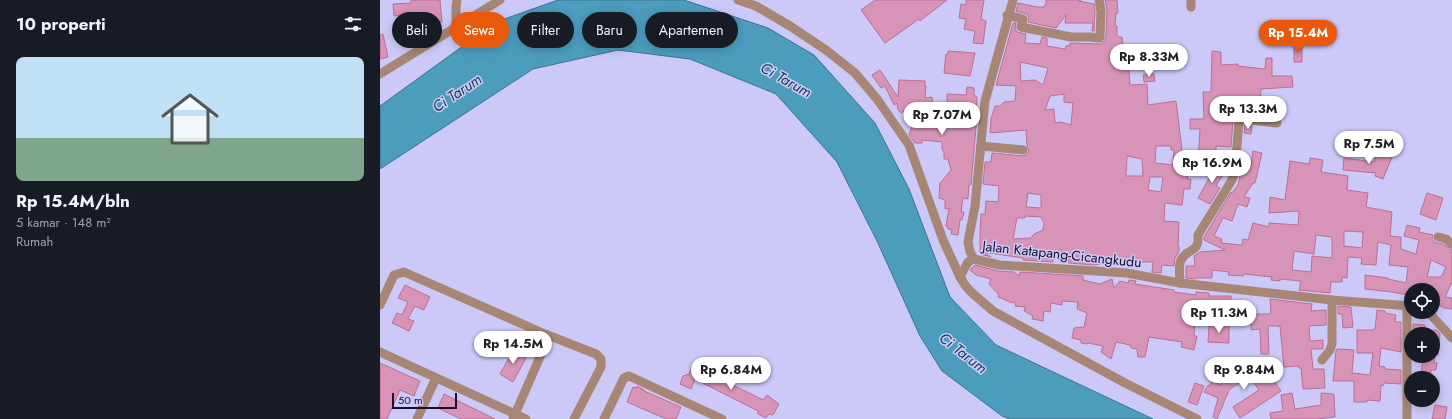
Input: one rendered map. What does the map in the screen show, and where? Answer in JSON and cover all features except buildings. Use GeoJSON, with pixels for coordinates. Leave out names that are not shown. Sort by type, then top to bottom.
{"type":"FeatureCollection","features":[{"type":"Feature","properties":{"kind":"street"},"geometry":{"type":"LineString","coordinates":[[456,12],[457,0]]}},
{"type":"Feature","properties":{"kind":"street"},"geometry":{"type":"LineString","coordinates":[[480,12],[500,0]]}},
{"type":"Feature","properties":{"kind":"street"},"geometry":{"type":"LineString","coordinates":[[738,0],[763,10],[826,50],[855,73],[877,100],[909,146],[943,240],[960,277],[971,292],[993,311],[1125,383],[1197,419]]}},
{"type":"Feature","properties":{"kind":"street","name":"Jalan Katapang-Cicangkudu"},"geometry":{"type":"LineString","coordinates":[[1012,0],[985,102],[975,206],[968,242],[970,252],[974,259],[999,264],[1127,273],[1180,283],[1332,300],[1404,306]]}},
{"type":"Feature","properties":{"kind":"street"},"geometry":{"type":"LineString","coordinates":[[1007,15],[1023,19],[1021,27],[1071,37],[1099,38],[1101,11],[1099,0]]}},
{"type":"Feature","properties":{"kind":"street"},"geometry":{"type":"LineString","coordinates":[[380,74],[450,31]]}},
{"type":"Feature","properties":{"kind":"street"},"geometry":{"type":"LineString","coordinates":[[1180,283],[1180,262],[1185,254],[1196,248],[1198,244],[1198,235],[1232,180],[1235,171],[1239,120],[1244,119],[1277,123]]}},
{"type":"Feature","properties":{"kind":"street"},"geometry":{"type":"LineString","coordinates":[[981,146],[1023,150]]}},
{"type":"Feature","properties":{"kind":"street"},"geometry":{"type":"LineString","coordinates":[[1438,237],[1446,239],[1452,244]]}},
{"type":"Feature","properties":{"kind":"street"},"geometry":{"type":"LineString","coordinates":[[960,277],[968,262],[974,259]]}},
{"type":"Feature","properties":{"kind":"street"},"geometry":{"type":"LineString","coordinates":[[380,305],[394,275],[404,272],[549,336],[596,354],[601,359],[601,367],[574,419]]}},
{"type":"Feature","properties":{"kind":"street"},"geometry":{"type":"LineString","coordinates":[[1322,360],[1330,350],[1332,344],[1332,300]]}},
{"type":"Feature","properties":{"kind":"street"},"geometry":{"type":"LineString","coordinates":[[1407,419],[1409,319]]}},
{"type":"Feature","properties":{"kind":"street"},"geometry":{"type":"LineString","coordinates":[[1435,319],[1452,338]]}},
{"type":"Feature","properties":{"kind":"street"},"geometry":{"type":"LineString","coordinates":[[514,417],[549,336]]}},
{"type":"Feature","properties":{"kind":"street"},"geometry":{"type":"LineString","coordinates":[[380,352],[514,417],[526,419]]}},
{"type":"Feature","properties":{"kind":"street"},"geometry":{"type":"LineString","coordinates":[[604,419],[624,378],[629,376],[722,419]]}},
{"type":"Feature","properties":{"kind":"street"},"geometry":{"type":"LineString","coordinates":[[417,419],[436,378]]}},
{"type":"Feature","properties":{"kind":"street"},"geometry":{"type":"LineString","coordinates":[[699,419],[703,410]]}},
{"type":"Feature","properties":{"kind":"water","name":"Ci Tarum"},"geometry":{"type":"Polygon","coordinates":[[[558,0],[684,0],[720,12],[645,12],[645,48],[738,48],[738,18],[768,28],[814,55],[875,123],[909,189],[950,297],[996,345],[1153,419],[1010,419],[1002,416],[942,371],[920,336],[877,241],[837,162],[776,94],[690,59],[618,50],[533,69],[380,169],[380,106],[460,48],[509,48],[509,17],[517,15],[517,48],[574,48],[574,12],[524,12],[558,0]]]}}]}
